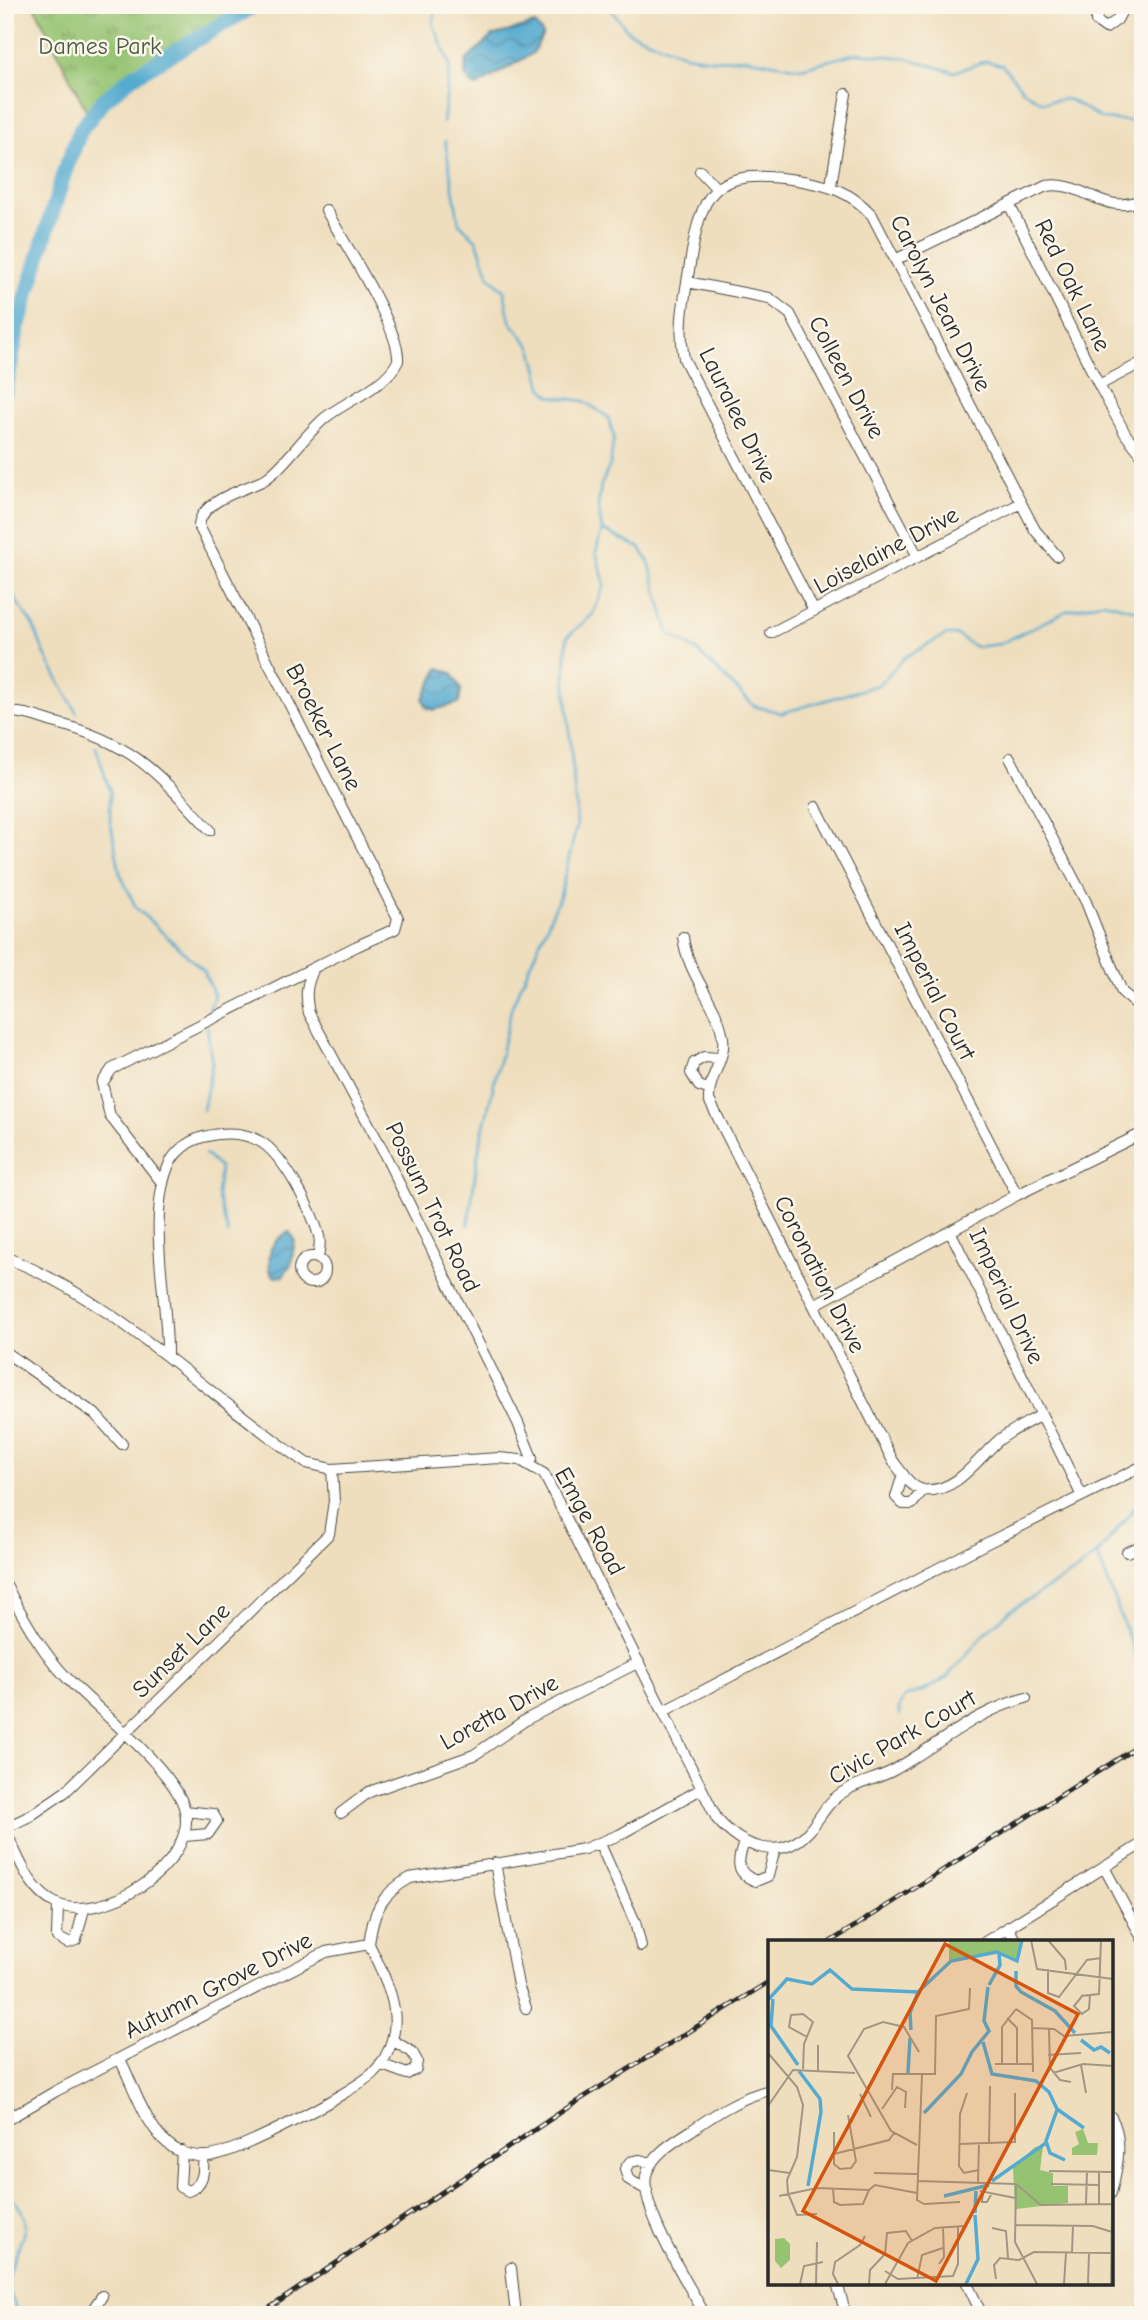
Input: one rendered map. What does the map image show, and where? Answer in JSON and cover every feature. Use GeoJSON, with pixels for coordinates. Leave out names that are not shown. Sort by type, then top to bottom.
{"type":"FeatureCollection","features":[{"type":"Feature","properties":{"kind":"street"},"geometry":{"type":"LineString","coordinates":[[1098,5],[1096,21],[1106,28],[1117,20],[1125,5]]}},
{"type":"Feature","properties":{"kind":"street"},"geometry":{"type":"LineString","coordinates":[[831,185],[846,94]]}},
{"type":"Feature","properties":{"kind":"street"},"geometry":{"type":"LineString","coordinates":[[700,171],[717,189]]}},
{"type":"Feature","properties":{"kind":"street","name":"Carolyn Jean Drive"},"geometry":{"type":"LineString","coordinates":[[717,189],[729,180],[758,174],[831,185],[850,195],[872,215],[1035,530],[1057,556]]}},
{"type":"Feature","properties":{"kind":"street"},"geometry":{"type":"LineString","coordinates":[[895,260],[1055,184],[1111,204],[1124,205],[1143,199]]}},
{"type":"Feature","properties":{"kind":"street","name":"Lauralee Drive"},"geometry":{"type":"LineString","coordinates":[[717,189],[700,212],[679,334],[684,359],[814,611]]}},
{"type":"Feature","properties":{"kind":"street","name":"Red Oak Lane"},"geometry":{"type":"LineString","coordinates":[[1009,204],[1099,385],[1126,435],[1143,456]]}},
{"type":"Feature","properties":{"kind":"street","name":"Broeker Lane"},"geometry":{"type":"LineString","coordinates":[[163,1184],[110,1116],[102,1083],[112,1069],[384,935],[395,929],[398,918],[201,533],[199,519],[213,505],[265,479],[320,422],[386,377],[398,361],[396,345],[379,305],[326,210]]}},
{"type":"Feature","properties":{"kind":"street","name":"Colleen Drive"},"geometry":{"type":"LineString","coordinates":[[687,282],[769,298],[790,314],[918,557]]}},
{"type":"Feature","properties":{"kind":"street"},"geometry":{"type":"LineString","coordinates":[[1099,385],[1143,362]]}},
{"type":"Feature","properties":{"kind":"street","name":"Loiselaine Drive"},"geometry":{"type":"LineString","coordinates":[[771,634],[1021,503]]}},
{"type":"Feature","properties":{"kind":"street"},"geometry":{"type":"LineString","coordinates":[[5,713],[17,712],[76,727],[126,748],[160,776],[210,830]]}},
{"type":"Feature","properties":{"kind":"street"},"geometry":{"type":"LineString","coordinates":[[1010,758],[1086,902],[1108,964],[1122,992],[1143,1010]]}},
{"type":"Feature","properties":{"kind":"street","name":"Imperial Court"},"geometry":{"type":"LineString","coordinates":[[816,807],[1017,1195]]}},
{"type":"Feature","properties":{"kind":"street"},"geometry":{"type":"LineString","coordinates":[[683,937],[691,972],[720,1027],[723,1051],[708,1089]]}},
{"type":"Feature","properties":{"kind":"street","name":"Possum Trot Road"},"geometry":{"type":"LineString","coordinates":[[315,967],[306,990],[310,1013],[380,1146],[518,1423],[532,1458],[530,1465]]}},
{"type":"Feature","properties":{"kind":"street","name":"Coronation Drive"},"geometry":{"type":"LineString","coordinates":[[720,1058],[704,1057],[694,1063],[691,1073],[699,1086],[708,1089],[709,1100],[719,1122],[814,1304],[859,1399],[910,1483],[923,1490],[947,1486],[972,1468],[1000,1440],[1041,1415]]}},
{"type":"Feature","properties":{"kind":"street"},"geometry":{"type":"LineString","coordinates":[[167,1355],[160,1226],[163,1184],[175,1155],[198,1138],[235,1133],[260,1141],[278,1157],[319,1236],[318,1258]]}},
{"type":"Feature","properties":{"kind":"street","name":"Imperial Drive"},"geometry":{"type":"LineString","coordinates":[[1082,1496],[950,1231],[1143,1133]]}},
{"type":"Feature","properties":{"kind":"street"},"geometry":{"type":"LineString","coordinates":[[814,1304],[950,1231]]}},
{"type":"Feature","properties":{"kind":"street","name":"Emge Road"},"geometry":{"type":"LineString","coordinates":[[5,1257],[80,1294],[167,1355],[306,1463],[332,1469],[499,1458],[520,1460],[544,1474],[664,1711]]}},
{"type":"Feature","properties":{"kind":"street"},"geometry":{"type":"LineString","coordinates":[[5,1352],[95,1413],[122,1444]]}},
{"type":"Feature","properties":{"kind":"street"},"geometry":{"type":"LineString","coordinates":[[744,1843],[738,1860],[739,1869],[746,1877],[756,1881],[768,1876],[775,1849],[733,1838],[717,1819],[664,1711],[1143,1466]]}},
{"type":"Feature","properties":{"kind":"street","name":"Sunset Lane"},"geometry":{"type":"LineString","coordinates":[[5,1829],[65,1792],[328,1534],[334,1501],[332,1469]]}},
{"type":"Feature","properties":{"kind":"street","name":"Coronation Drive"},"geometry":{"type":"LineString","coordinates":[[903,1474],[896,1497],[903,1504],[912,1504],[923,1490]]}},
{"type":"Feature","properties":{"kind":"street"},"geometry":{"type":"LineString","coordinates":[[1127,1552],[1143,1546]]}},
{"type":"Feature","properties":{"kind":"street"},"geometry":{"type":"LineString","coordinates":[[5,1584],[41,1647],[65,1676],[164,1775],[179,1794],[186,1811],[185,1836],[178,1852],[163,1870],[98,1908],[58,1905],[38,1892],[5,1829]]}},
{"type":"Feature","properties":{"kind":"street","name":"Loretta Drive"},"geometry":{"type":"LineString","coordinates":[[341,1813],[369,1791],[474,1755],[527,1718],[639,1662]]}},
{"type":"Feature","properties":{"kind":"street","name":"Civic Park Court"},"geometry":{"type":"LineString","coordinates":[[775,1849],[796,1841],[809,1832],[825,1808],[845,1790],[871,1783],[1000,1704],[1026,1698]]}},
{"type":"Feature","properties":{"kind":"street"},"geometry":{"type":"LineString","coordinates":[[120,2059],[155,2129],[176,2149],[203,2156],[232,2151],[358,2085],[380,2064],[392,2040],[395,2022],[393,2003],[369,1944],[375,1910],[392,1888],[410,1878],[600,1843],[701,1789]]}},
{"type":"Feature","properties":{"kind":"street"},"geometry":{"type":"LineString","coordinates":[[185,1836],[208,1833],[214,1829],[217,1821],[213,1814],[186,1811]]}},
{"type":"Feature","properties":{"kind":"street"},"geometry":{"type":"LineString","coordinates":[[600,1843],[635,1922],[641,1946]]}},
{"type":"Feature","properties":{"kind":"street"},"geometry":{"type":"LineString","coordinates":[[988,1940],[1143,1843]]}},
{"type":"Feature","properties":{"kind":"street"},"geometry":{"type":"LineString","coordinates":[[495,1863],[517,1985],[526,2008]]}},
{"type":"Feature","properties":{"kind":"street"},"geometry":{"type":"LineString","coordinates":[[1104,1867],[1143,1940]]}},
{"type":"Feature","properties":{"kind":"street"},"geometry":{"type":"LineString","coordinates":[[58,1905],[57,1937],[68,1943],[76,1940],[79,1934],[84,1909]]}},
{"type":"Feature","properties":{"kind":"street"},"geometry":{"type":"LineString","coordinates":[[1008,1927],[1015,1940]]}},
{"type":"Feature","properties":{"kind":"street","name":"Autumn Grove Drive"},"geometry":{"type":"LineString","coordinates":[[9,2118],[326,1952],[369,1944]]}},
{"type":"Feature","properties":{"kind":"street"},"geometry":{"type":"LineString","coordinates":[[380,2064],[407,2074],[416,2070],[417,2061],[412,2052],[392,2040]]}},
{"type":"Feature","properties":{"kind":"street"},"geometry":{"type":"LineString","coordinates":[[705,2315],[656,2221],[647,2190],[646,2174],[656,2155],[704,2121],[746,2095],[768,2090]]}},
{"type":"Feature","properties":{"kind":"street"},"geometry":{"type":"LineString","coordinates":[[5,2103],[9,2118]]}},
{"type":"Feature","properties":{"kind":"street"},"geometry":{"type":"LineString","coordinates":[[1113,2121],[1117,2128],[1118,2164],[1113,2185]]}},
{"type":"Feature","properties":{"kind":"street"},"geometry":{"type":"LineString","coordinates":[[182,2151],[180,2187],[188,2191],[198,2187],[202,2181],[203,2156]]}},
{"type":"Feature","properties":{"kind":"street"},"geometry":{"type":"LineString","coordinates":[[647,2190],[628,2179],[625,2169],[630,2162],[640,2160],[652,2163]]}},
{"type":"Feature","properties":{"kind":"street"},"geometry":{"type":"LineString","coordinates":[[512,2268],[516,2315]]}},
{"type":"Feature","properties":{"kind":"street"},"geometry":{"type":"LineString","coordinates":[[838,2285],[846,2315]]}},
{"type":"Feature","properties":{"kind":"street"},"geometry":{"type":"LineString","coordinates":[[968,2285],[982,2315]]}},
{"type":"Feature","properties":{"kind":"street"},"geometry":{"type":"LineString","coordinates":[[89,2315],[102,2296]]}},
{"type":"Feature","properties":{"kind":"street"},"geometry":{"type":"LineString","coordinates":[[1129,2315],[1143,2308]]}},
{"type":"Feature","properties":{"kind":"green space","name":"Dames Park"},"geometry":{"type":"Polygon","coordinates":[[[34,5],[241,5],[124,79],[90,118],[34,5]]]}},
{"type":"Feature","properties":{"kind":"water"},"geometry":{"type":"Polygon","coordinates":[[[535,24],[543,34],[533,53],[475,87],[465,76],[466,61],[492,36],[535,24]]]}},
{"type":"Feature","properties":{"kind":"water"},"geometry":{"type":"Polygon","coordinates":[[[439,668],[452,673],[461,689],[459,703],[434,710],[427,708],[423,699],[439,668]]]}},
{"type":"Feature","properties":{"kind":"water"},"geometry":{"type":"Polygon","coordinates":[[[289,1232],[295,1239],[291,1264],[283,1276],[275,1277],[270,1271],[270,1252],[274,1243],[289,1232]]]}},
{"type":"Feature","properties":{"kind":"waterway"},"geometry":{"type":"LineString","coordinates":[[5,391],[17,329],[65,170],[81,129],[104,100],[132,77],[255,5]]}},
{"type":"Feature","properties":{"kind":"waterway"},"geometry":{"type":"LineString","coordinates":[[437,5],[433,23],[450,65],[443,123]]}},
{"type":"Feature","properties":{"kind":"waterway"},"geometry":{"type":"LineString","coordinates":[[607,5],[629,32],[686,55],[715,60],[744,58],[801,68],[857,53],[906,58],[954,72],[986,61],[1002,65],[1024,91],[1042,102],[1068,99],[1102,119],[1143,122]]}},
{"type":"Feature","properties":{"kind":"waterway"},"geometry":{"type":"LineString","coordinates":[[445,141],[459,223],[477,241],[489,276],[504,291],[510,321],[532,348],[542,387],[550,396],[584,401],[608,417],[614,437],[610,465],[601,485],[598,507],[602,530],[596,552],[605,585],[592,615],[567,637],[565,676],[577,824],[560,896],[512,1006],[479,1148],[468,1225]]}},
{"type":"Feature","properties":{"kind":"waterway"},"geometry":{"type":"LineString","coordinates":[[602,530],[640,548],[649,562],[669,634],[696,650],[754,706],[782,713],[878,685],[905,657],[946,635],[957,635],[975,647],[1000,644],[1066,611],[1104,602],[1143,612]]}},
{"type":"Feature","properties":{"kind":"waterway"},"geometry":{"type":"LineString","coordinates":[[5,560],[15,599],[33,625],[46,657],[77,713]]}},
{"type":"Feature","properties":{"kind":"waterway"},"geometry":{"type":"LineString","coordinates":[[96,747],[110,792],[110,819],[120,873],[136,908],[204,971],[214,995],[207,1017]]}},
{"type":"Feature","properties":{"kind":"waterway"},"geometry":{"type":"LineString","coordinates":[[203,1110],[212,1064],[207,1027]]}},
{"type":"Feature","properties":{"kind":"waterway"},"geometry":{"type":"LineString","coordinates":[[205,1154],[220,1168],[217,1194],[228,1234]]}},
{"type":"Feature","properties":{"kind":"waterway"},"geometry":{"type":"LineString","coordinates":[[899,1715],[899,1707],[904,1697],[928,1689],[947,1677],[986,1632],[1011,1610],[1076,1571],[1097,1554],[1143,1498]]}},
{"type":"Feature","properties":{"kind":"waterway"},"geometry":{"type":"LineString","coordinates":[[1097,1554],[1143,1675]]}},
{"type":"Feature","properties":{"kind":"waterway"},"geometry":{"type":"LineString","coordinates":[[5,2192],[18,2205],[24,2216],[25,2227],[9,2274],[9,2288],[16,2309]]}},
{"type":"Feature","properties":{"kind":"railway"},"geometry":{"type":"LineString","coordinates":[[833,1940],[1143,1743]]}},
{"type":"Feature","properties":{"kind":"railway"},"geometry":{"type":"LineString","coordinates":[[259,2315],[573,2104],[768,1982]]}}]}
